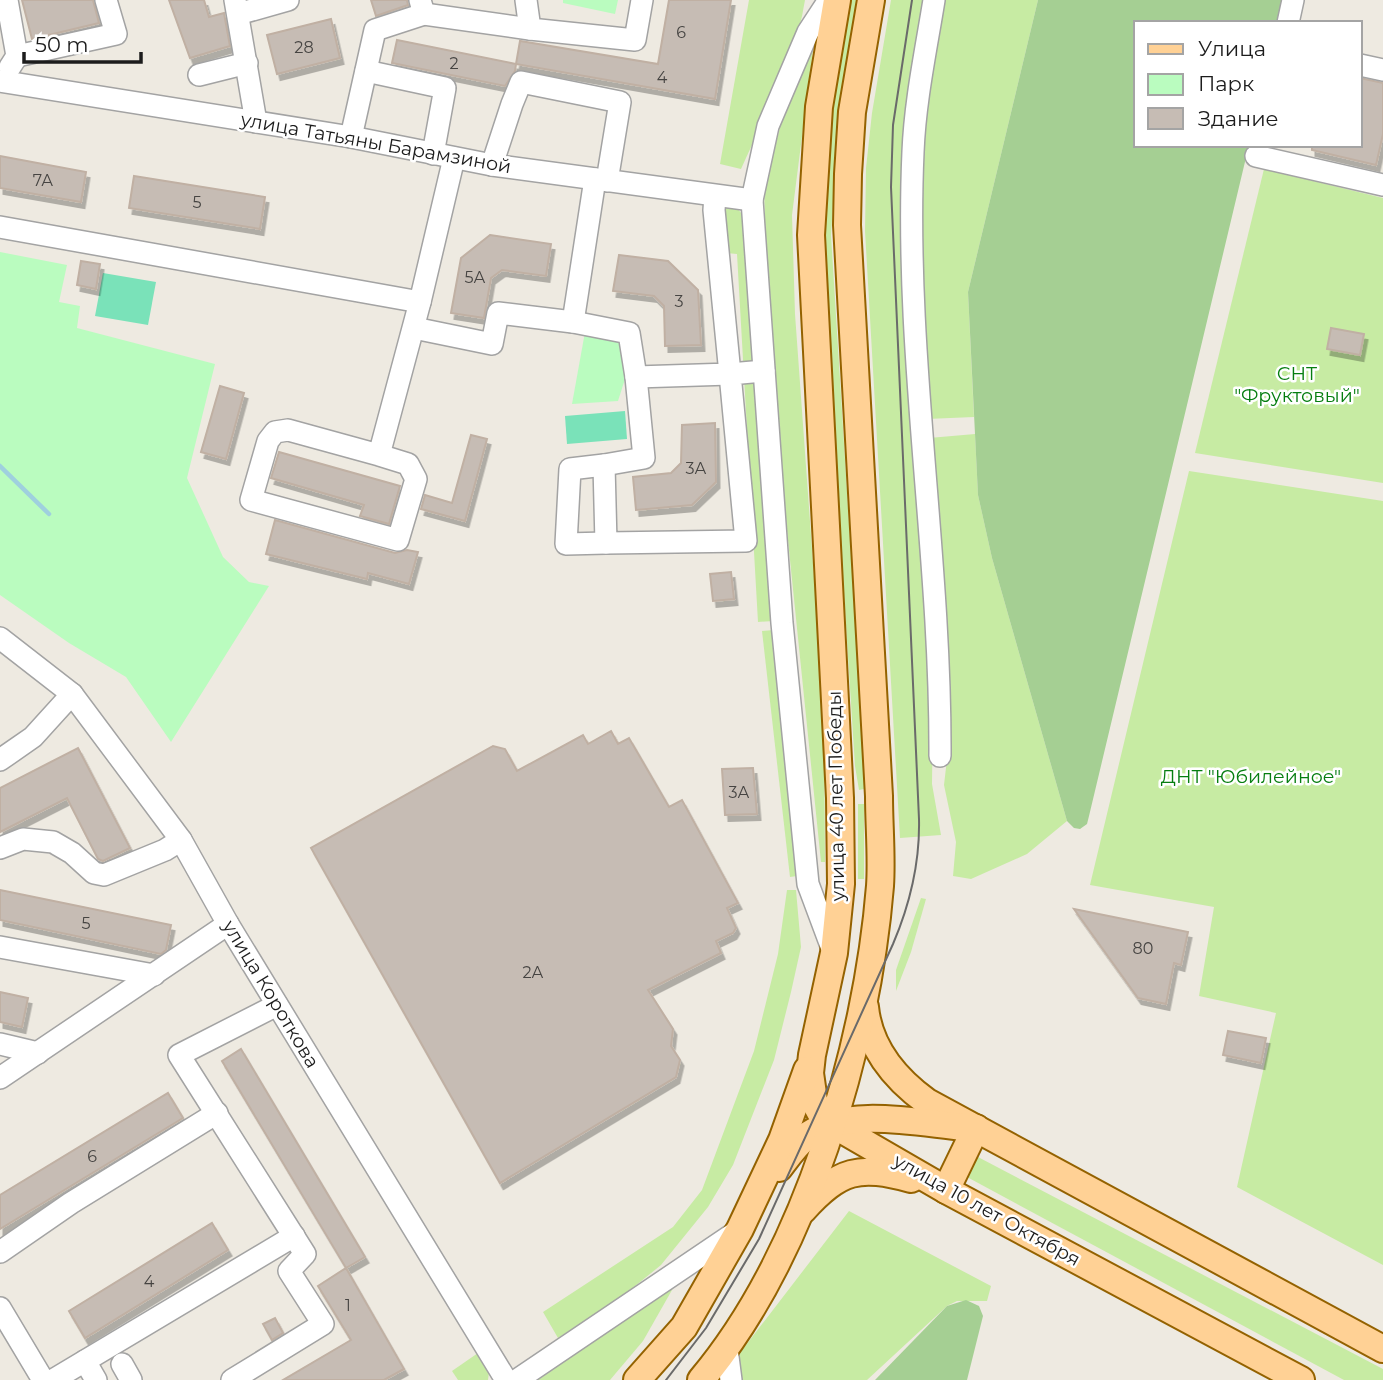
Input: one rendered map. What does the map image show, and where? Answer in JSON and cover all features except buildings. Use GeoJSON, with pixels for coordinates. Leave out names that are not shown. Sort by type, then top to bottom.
{"type":"FeatureCollection","features":[{"type":"Feature","properties":{"kind":"main road","name":"улица 40 лет Победы"},"geometry":{"type":"LineString","coordinates":[[834,953],[841,884],[840,798],[811,235],[819,107],[837,0]]}},
{"type":"Feature","properties":{"kind":"main road","name":"улица 40 лет Победы"},"geometry":{"type":"LineString","coordinates":[[701,1380],[727,1349],[781,1251],[822,1152],[849,1069],[865,991],[880,884],[879,796],[847,225],[852,112],[871,0]]}},
{"type":"Feature","properties":{"kind":"main road"},"geometry":{"type":"LineString","coordinates":[[840,798],[879,796]]}},
{"type":"Feature","properties":{"kind":"main road","name":"улица 10 лет Октября"},"geometry":{"type":"LineString","coordinates":[[834,953],[810,1073],[814,1101],[832,1124],[946,1190],[1301,1380]]}},
{"type":"Feature","properties":{"kind":"main road"},"geometry":{"type":"LineString","coordinates":[[865,991],[870,1034],[889,1068],[918,1095],[1383,1349]]}},
{"type":"Feature","properties":{"kind":"main road"},"geometry":{"type":"LineString","coordinates":[[740,1229],[782,1140],[812,1055]]}},
{"type":"Feature","properties":{"kind":"main road"},"geometry":{"type":"LineString","coordinates":[[637,1380],[684,1327],[740,1229],[794,1147],[811,1133],[849,1120],[877,1119],[976,1128]]}},
{"type":"Feature","properties":{"kind":"main road"},"geometry":{"type":"LineString","coordinates":[[796,1218],[829,1185],[853,1172],[886,1172],[946,1190],[976,1128]]}},
{"type":"Feature","properties":{"kind":"main road"},"geometry":{"type":"LineString","coordinates":[[740,1229],[781,1251]]}},
{"type":"Feature","properties":{"kind":"street"},"geometry":{"type":"LineString","coordinates":[[1,81],[17,56],[7,0]]}},
{"type":"Feature","properties":{"kind":"street"},"geometry":{"type":"LineString","coordinates":[[17,56],[116,34],[106,0]]}},
{"type":"Feature","properties":{"kind":"street"},"geometry":{"type":"LineString","coordinates":[[256,122],[236,7],[288,0]]}},
{"type":"Feature","properties":{"kind":"street"},"geometry":{"type":"LineString","coordinates":[[526,0],[530,29]]}},
{"type":"Feature","properties":{"kind":"street"},"geometry":{"type":"LineString","coordinates":[[351,137],[375,30],[422,7],[530,29],[635,40],[642,0]]}},
{"type":"Feature","properties":{"kind":"street","name":"улица 40 лет Победы"},"geometry":{"type":"LineString","coordinates":[[829,0],[808,32],[768,127],[752,200],[782,623],[808,884],[834,953]]}},
{"type":"Feature","properties":{"kind":"street"},"geometry":{"type":"LineString","coordinates":[[934,0],[915,122],[912,248],[920,427],[940,690],[940,756]]}},
{"type":"Feature","properties":{"kind":"street"},"geometry":{"type":"LineString","coordinates":[[1288,21],[1293,0]]}},
{"type":"Feature","properties":{"kind":"street"},"geometry":{"type":"LineString","coordinates":[[199,75],[247,63]]}},
{"type":"Feature","properties":{"kind":"street"},"geometry":{"type":"LineString","coordinates":[[1362,65],[1383,70]]}},
{"type":"Feature","properties":{"kind":"street"},"geometry":{"type":"LineString","coordinates":[[366,71],[445,88],[444,156],[421,302],[379,455]]}},
{"type":"Feature","properties":{"kind":"street","name":"улица Татьяны Барамзиной"},"geometry":{"type":"LineString","coordinates":[[1,81],[351,137],[492,165],[752,200]]}},
{"type":"Feature","properties":{"kind":"street"},"geometry":{"type":"LineString","coordinates":[[492,165],[521,82],[620,102],[601,180],[573,322]]}},
{"type":"Feature","properties":{"kind":"street"},"geometry":{"type":"LineString","coordinates":[[1256,156],[1298,155],[1383,185]]}},
{"type":"Feature","properties":{"kind":"street"},"geometry":{"type":"LineString","coordinates":[[414,328],[492,344],[498,313],[573,322],[629,333],[643,458],[570,469],[566,544],[747,541],[714,210],[715,196]]}},
{"type":"Feature","properties":{"kind":"street"},"geometry":{"type":"LineString","coordinates":[[0,227],[421,302]]}},
{"type":"Feature","properties":{"kind":"street"},"geometry":{"type":"LineString","coordinates":[[636,377],[764,371]]}},
{"type":"Feature","properties":{"kind":"street"},"geometry":{"type":"LineString","coordinates":[[288,429],[379,455],[408,464],[416,479],[398,540],[251,500],[268,441],[275,432],[288,429]]}},
{"type":"Feature","properties":{"kind":"street"},"geometry":{"type":"LineString","coordinates":[[604,465],[606,543]]}},
{"type":"Feature","properties":{"kind":"street","name":"улица Короткова"},"geometry":{"type":"LineString","coordinates":[[0,638],[72,694],[181,840],[277,1006],[506,1380]]}},
{"type":"Feature","properties":{"kind":"street"},"geometry":{"type":"LineString","coordinates":[[0,760],[33,737],[72,694]]}},
{"type":"Feature","properties":{"kind":"street"},"geometry":{"type":"LineString","coordinates":[[0,848],[23,839],[53,842],[72,853],[93,873],[104,875],[165,850],[181,840]]}},
{"type":"Feature","properties":{"kind":"street"},"geometry":{"type":"LineString","coordinates":[[0,1078],[228,924]]}},
{"type":"Feature","properties":{"kind":"street"},"geometry":{"type":"LineString","coordinates":[[0,947],[154,975]]}},
{"type":"Feature","properties":{"kind":"street"},"geometry":{"type":"LineString","coordinates":[[232,1380],[323,1324],[289,1271],[305,1254],[179,1055],[277,1006]]}},
{"type":"Feature","properties":{"kind":"street"},"geometry":{"type":"LineString","coordinates":[[0,1044],[38,1053]]}},
{"type":"Feature","properties":{"kind":"street"},"geometry":{"type":"LineString","coordinates":[[0,1252],[71,1203],[217,1113]]}},
{"type":"Feature","properties":{"kind":"street"},"geometry":{"type":"LineString","coordinates":[[517,1380],[740,1229]]}},
{"type":"Feature","properties":{"kind":"street"},"geometry":{"type":"LineString","coordinates":[[53,1380],[294,1236]]}},
{"type":"Feature","properties":{"kind":"street"},"geometry":{"type":"LineString","coordinates":[[0,1308],[43,1380]]}},
{"type":"Feature","properties":{"kind":"street"},"geometry":{"type":"LineString","coordinates":[[727,1349],[730,1380]]}},
{"type":"Feature","properties":{"kind":"street"},"geometry":{"type":"LineString","coordinates":[[85,1361],[96,1380]]}},
{"type":"Feature","properties":{"kind":"green space"},"geometry":{"type":"Polygon","coordinates":[[[563,0],[618,0],[615,14],[563,3],[563,0]]]}},
{"type":"Feature","properties":{"kind":"green space"},"geometry":{"type":"Polygon","coordinates":[[[749,0],[805,0],[795,44],[741,169],[720,164],[749,0]]]}},
{"type":"Feature","properties":{"kind":"green space"},"geometry":{"type":"Polygon","coordinates":[[[848,0],[858,0],[839,108],[831,235],[864,765],[864,789],[859,790],[855,766],[821,234],[829,107],[848,0]]]}},
{"type":"Feature","properties":{"kind":"green space"},"geometry":{"type":"Polygon","coordinates":[[[891,0],[926,0],[906,119],[933,704],[932,784],[941,835],[900,838],[865,231],[866,168],[872,113],[891,0]]]}},
{"type":"Feature","properties":{"kind":"green space"},"geometry":{"type":"Polygon","coordinates":[[[942,0],[1038,0],[968,292],[974,417],[927,419],[918,253],[922,123],[942,0]]]}},
{"type":"Feature","properties":{"kind":"green space"},"geometry":{"type":"Polygon","coordinates":[[[1038,0],[1283,0],[1278,21],[1134,21],[1134,147],[1249,147],[1089,816],[1087,824],[1080,829],[1074,828],[1067,821],[992,558],[978,495],[968,292],[1038,0]]]}},
{"type":"Feature","properties":{"kind":"green space"},"geometry":{"type":"Polygon","coordinates":[[[813,50],[792,215],[795,314],[824,715],[825,862],[821,862],[770,365],[764,189],[784,112],[813,50]]]}},
{"type":"Feature","properties":{"kind":"green space","name":"СНТ \"Фруктовый\""},"geometry":{"type":"Polygon","coordinates":[[[1264,169],[1383,198],[1383,483],[1195,453],[1264,169]]]}},
{"type":"Feature","properties":{"kind":"green space"},"geometry":{"type":"Polygon","coordinates":[[[726,206],[738,209],[744,217],[773,621],[758,622],[737,254],[726,253],[726,206]]]}},
{"type":"Feature","properties":{"kind":"green space"},"geometry":{"type":"Polygon","coordinates":[[[0,252],[67,265],[59,302],[80,306],[77,328],[215,364],[187,478],[223,557],[249,582],[269,586],[171,742],[126,677],[69,643],[0,595],[0,252]]]}},
{"type":"Feature","properties":{"kind":"green space"},"geometry":{"type":"Polygon","coordinates":[[[103,273],[156,282],[148,325],[95,316],[103,273]]]}},
{"type":"Feature","properties":{"kind":"green space"},"geometry":{"type":"Polygon","coordinates":[[[585,332],[622,340],[625,379],[618,401],[572,404],[585,332]]]}},
{"type":"Feature","properties":{"kind":"green space"},"geometry":{"type":"Polygon","coordinates":[[[625,411],[627,439],[567,444],[565,416],[625,411]]]}},
{"type":"Feature","properties":{"kind":"green space"},"geometry":{"type":"Polygon","coordinates":[[[975,434],[978,495],[992,558],[1067,821],[1027,854],[971,879],[953,876],[956,842],[944,785],[947,759],[929,438],[975,434]]]}},
{"type":"Feature","properties":{"kind":"green space","name":"ДНТ \"Юбилейное\""},"geometry":{"type":"Polygon","coordinates":[[[1189,471],[1383,501],[1383,1265],[1237,1187],[1276,1013],[1199,996],[1214,907],[1090,885],[1189,471]]]}},
{"type":"Feature","properties":{"kind":"green space"},"geometry":{"type":"Polygon","coordinates":[[[774,630],[797,876],[790,877],[762,631],[774,630]]]}},
{"type":"Feature","properties":{"kind":"green space"},"geometry":{"type":"Polygon","coordinates":[[[858,804],[864,804],[864,879],[858,879],[858,804]]]}},
{"type":"Feature","properties":{"kind":"green space"},"geometry":{"type":"Polygon","coordinates":[[[787,890],[796,890],[801,947],[774,1060],[733,1165],[708,1207],[661,1265],[624,1295],[558,1338],[543,1312],[673,1227],[702,1190],[754,1051],[778,954],[787,890]]]}},
{"type":"Feature","properties":{"kind":"green space"},"geometry":{"type":"Polygon","coordinates":[[[921,898],[926,899],[911,952],[896,991],[896,970],[921,898]]]}},
{"type":"Feature","properties":{"kind":"green space"},"geometry":{"type":"Polygon","coordinates":[[[978,1157],[1383,1369],[1383,1380],[1344,1380],[967,1177],[967,1164],[978,1157]]]}},
{"type":"Feature","properties":{"kind":"green space"},"geometry":{"type":"Polygon","coordinates":[[[849,1211],[991,1286],[987,1301],[957,1301],[947,1306],[867,1380],[738,1380],[736,1358],[849,1211]]]}},
{"type":"Feature","properties":{"kind":"green space"},"geometry":{"type":"Polygon","coordinates":[[[676,1283],[643,1341],[610,1380],[538,1380],[676,1283]]]}},
{"type":"Feature","properties":{"kind":"green space"},"geometry":{"type":"Polygon","coordinates":[[[966,1300],[979,1306],[983,1316],[967,1380],[875,1380],[947,1306],[966,1300]]]}},
{"type":"Feature","properties":{"kind":"green space"},"geometry":{"type":"Polygon","coordinates":[[[478,1353],[489,1372],[488,1380],[458,1380],[452,1371],[478,1353]]]}},
{"type":"Feature","properties":{"kind":"waterway"},"geometry":{"type":"LineString","coordinates":[[0,466],[49,514]]}},
{"type":"Feature","properties":{"kind":"tram line"},"geometry":{"type":"LineString","coordinates":[[666,1380],[706,1328],[759,1239],[893,944],[909,898],[916,867],[919,819],[891,187],[893,125],[912,0]]}}]}
